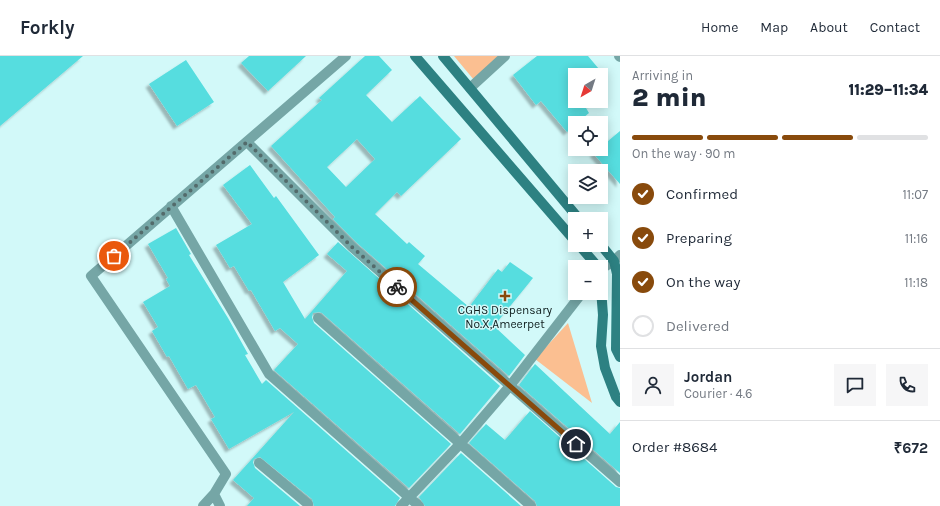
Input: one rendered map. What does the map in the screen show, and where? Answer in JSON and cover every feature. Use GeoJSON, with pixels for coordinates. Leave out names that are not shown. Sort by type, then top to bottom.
{"type":"FeatureCollection","features":[{"type":"Feature","properties":{"kind":"main road"},"geometry":{"type":"LineString","coordinates":[[415,56],[568,233]]}},
{"type":"Feature","properties":{"kind":"main road"},"geometry":{"type":"LineString","coordinates":[[443,56],[573,212]]}},
{"type":"Feature","properties":{"kind":"main road"},"geometry":{"type":"LineString","coordinates":[[608,251],[617,258],[618,296],[616,349],[620,357]]}},
{"type":"Feature","properties":{"kind":"main road"},"geometry":{"type":"LineString","coordinates":[[585,252],[592,260]]}},
{"type":"Feature","properties":{"kind":"main road"},"geometry":{"type":"LineString","coordinates":[[602,300],[603,315],[601,346],[605,368],[616,397],[620,402]]}},
{"type":"Feature","properties":{"kind":"street"},"geometry":{"type":"LineString","coordinates":[[203,506],[214,494],[226,474],[91,276],[346,56]]}},
{"type":"Feature","properties":{"kind":"street"},"geometry":{"type":"LineString","coordinates":[[470,88],[505,56]]}},
{"type":"Feature","properties":{"kind":"street"},"geometry":{"type":"LineString","coordinates":[[247,142],[352,247],[509,387],[620,482]]}},
{"type":"Feature","properties":{"kind":"street"},"geometry":{"type":"LineString","coordinates":[[171,206],[269,374],[419,506]]}},
{"type":"Feature","properties":{"kind":"street"},"geometry":{"type":"LineString","coordinates":[[608,264],[617,258]]}},
{"type":"Feature","properties":{"kind":"street"},"geometry":{"type":"LineString","coordinates":[[402,506],[460,444],[509,387],[577,300]]}},
{"type":"Feature","properties":{"kind":"street"},"geometry":{"type":"LineString","coordinates":[[318,318],[531,506]]}},
{"type":"Feature","properties":{"kind":"street"},"geometry":{"type":"LineString","coordinates":[[259,464],[308,505]]}},
{"type":"Feature","properties":{"kind":"street"},"geometry":{"type":"LineString","coordinates":[[214,494],[220,506]]}},
{"type":"Feature","properties":{"kind":"shaded area"},"geometry":{"type":"Polygon","coordinates":[[[454,56],[501,56],[474,80],[454,56]]]}},
{"type":"Feature","properties":{"kind":"shaded area"},"geometry":{"type":"Polygon","coordinates":[[[568,323],[592,403],[535,359],[568,323]]]}},
{"type":"Feature","properties":{"kind":"building"},"geometry":{"type":"Polygon","coordinates":[[[0,56],[83,56],[0,126],[0,56]]]}},
{"type":"Feature","properties":{"kind":"building"},"geometry":{"type":"Polygon","coordinates":[[[249,56],[306,56],[268,91],[241,63],[249,56]]]}},
{"type":"Feature","properties":{"kind":"building"},"geometry":{"type":"Polygon","coordinates":[[[365,56],[379,56],[392,70],[366,95],[392,122],[420,96],[461,139],[401,196],[397,192],[375,214],[407,244],[409,242],[425,256],[418,264],[469,307],[498,269],[502,272],[510,262],[533,278],[494,326],[525,355],[509,376],[356,242],[333,219],[335,217],[271,146],[322,100],[319,98],[365,56]],[[357,139],[327,167],[346,187],[375,159],[357,139]]]}},
{"type":"Feature","properties":{"kind":"building"},"geometry":{"type":"Polygon","coordinates":[[[537,56],[588,56],[598,68],[568,68],[568,108],[586,108],[589,113],[585,116],[568,116],[567,132],[541,101],[536,105],[513,75],[537,56]]]}},
{"type":"Feature","properties":{"kind":"building"},"geometry":{"type":"Polygon","coordinates":[[[186,60],[214,102],[177,126],[149,84],[186,60]]]}},
{"type":"Feature","properties":{"kind":"building"},"geometry":{"type":"Polygon","coordinates":[[[620,131],[620,184],[608,170],[608,164],[603,164],[596,156],[608,156],[608,141],[620,131]]]}},
{"type":"Feature","properties":{"kind":"building"},"geometry":{"type":"Polygon","coordinates":[[[250,165],[274,198],[276,196],[319,255],[283,282],[305,319],[347,271],[327,254],[338,242],[500,386],[460,434],[322,313],[313,313],[312,317],[314,323],[451,444],[409,488],[274,370],[298,344],[280,328],[275,331],[251,290],[249,291],[234,266],[230,268],[216,245],[252,224],[223,185],[250,165]]]}},
{"type":"Feature","properties":{"kind":"building"},"geometry":{"type":"Polygon","coordinates":[[[176,228],[191,254],[189,255],[228,318],[248,354],[245,355],[262,384],[266,380],[400,498],[395,506],[314,506],[312,499],[260,457],[254,459],[253,462],[255,468],[300,506],[247,506],[254,498],[233,480],[294,412],[229,449],[211,419],[215,417],[196,385],[188,389],[169,356],[167,357],[152,331],[158,327],[143,302],[170,286],[166,279],[168,278],[148,244],[176,228]]]}},
{"type":"Feature","properties":{"kind":"building"},"geometry":{"type":"Polygon","coordinates":[[[535,364],[610,434],[620,422],[620,473],[519,385],[535,364]]]}},
{"type":"Feature","properties":{"kind":"building"},"geometry":{"type":"Polygon","coordinates":[[[530,411],[616,487],[620,488],[620,506],[537,506],[535,501],[469,443],[486,424],[505,440],[530,411]]]}},
{"type":"Feature","properties":{"kind":"building"},"geometry":{"type":"Polygon","coordinates":[[[461,453],[521,506],[425,506],[419,497],[461,453]]]}},
{"type":"Feature","properties":{"kind":"way so far"},"geometry":{"type":"LineString","coordinates":[[114,256],[247,142],[352,247],[397,287]]}},
{"type":"Feature","properties":{"kind":"place","name":"CGHS Dispensary No.X,Ameerpet"},"geometry":{"type":"Point","coordinates":[505,296]}},
{"type":"Feature","properties":{"kind":"route"},"geometry":{"type":"LineString","coordinates":[[397,287],[509,387],[576,444]]}}]}
